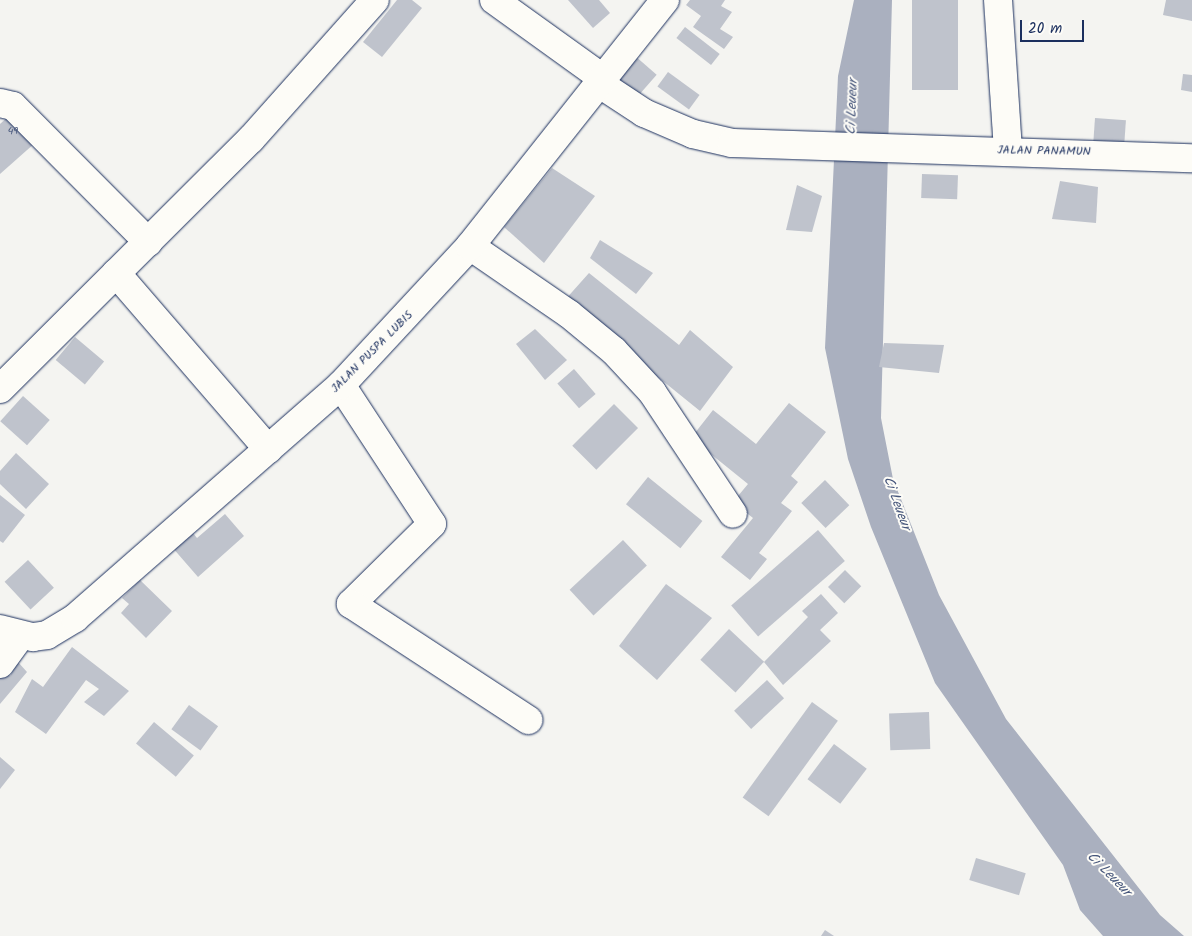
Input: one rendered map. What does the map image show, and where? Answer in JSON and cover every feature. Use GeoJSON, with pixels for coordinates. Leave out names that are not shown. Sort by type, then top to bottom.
{"type":"FeatureCollection","features":[{"type":"Feature","properties":{"kind":"street"},"geometry":{"type":"LineString","coordinates":[[0,390],[251,139],[374,0]]}},
{"type":"Feature","properties":{"kind":"street","name":"JALAN PANAMUN"},"geometry":{"type":"LineString","coordinates":[[494,0],[644,113],[693,134],[768,147],[1008,150],[1192,158]]}},
{"type":"Feature","properties":{"kind":"street","name":"JALAN PUSPA LUBIS"},"geometry":{"type":"LineString","coordinates":[[10,632],[48,635],[75,618],[341,385],[470,246],[665,0]]}},
{"type":"Feature","properties":{"kind":"street"},"geometry":{"type":"LineString","coordinates":[[998,0],[1008,150]]}},
{"type":"Feature","properties":{"kind":"street"},"geometry":{"type":"LineString","coordinates":[[0,103],[13,106],[148,242]]}},
{"type":"Feature","properties":{"kind":"street"},"geometry":{"type":"LineString","coordinates":[[470,246],[569,314],[614,351],[652,392],[734,514]]}},
{"type":"Feature","properties":{"kind":"street"},"geometry":{"type":"LineString","coordinates":[[116,273],[268,448]]}},
{"type":"Feature","properties":{"kind":"street"},"geometry":{"type":"LineString","coordinates":[[341,385],[432,524],[351,604],[528,720]]}},
{"type":"Feature","properties":{"kind":"street"},"geometry":{"type":"LineString","coordinates":[[0,664],[10,632]]}},
{"type":"Feature","properties":{"kind":"water","name":"Ci Leueur"},"geometry":{"type":"Polygon","coordinates":[[[854,0],[892,0],[881,418],[893,479],[939,595],[1006,719],[1160,915],[1184,936],[1103,936],[1080,910],[1063,865],[935,683],[871,527],[848,459],[825,348],[838,76],[854,0]]]}},
{"type":"Feature","properties":{"kind":"building"},"geometry":{"type":"Polygon","coordinates":[[[397,0],[412,0],[422,8],[382,57],[363,42],[397,0]]]}},
{"type":"Feature","properties":{"kind":"building"},"geometry":{"type":"Polygon","coordinates":[[[568,0],[599,0],[610,13],[593,28],[568,0]]]}},
{"type":"Feature","properties":{"kind":"building"},"geometry":{"type":"Polygon","coordinates":[[[690,0],[725,0],[721,6],[732,12],[720,29],[733,37],[724,49],[693,27],[701,16],[686,5],[690,0]]]}},
{"type":"Feature","properties":{"kind":"building"},"geometry":{"type":"Polygon","coordinates":[[[912,0],[958,0],[958,90],[912,90],[912,0]]]}},
{"type":"Feature","properties":{"kind":"building"},"geometry":{"type":"Polygon","coordinates":[[[1166,0],[1192,0],[1192,21],[1163,15],[1166,0]]]}},
{"type":"Feature","properties":{"kind":"building"},"geometry":{"type":"Polygon","coordinates":[[[685,27],[720,54],[711,65],[676,38],[685,27]]]}},
{"type":"Feature","properties":{"kind":"building"},"geometry":{"type":"Polygon","coordinates":[[[634,55],[657,75],[634,101],[611,81],[634,55]]]}},
{"type":"Feature","properties":{"kind":"building"},"geometry":{"type":"Polygon","coordinates":[[[668,72],[700,95],[689,109],[657,87],[668,72]]]}},
{"type":"Feature","properties":{"kind":"building"},"geometry":{"type":"Polygon","coordinates":[[[1183,74],[1192,75],[1192,92],[1181,90],[1183,74]]]}},
{"type":"Feature","properties":{"kind":"building"},"geometry":{"type":"Polygon","coordinates":[[[11,114],[35,143],[0,174],[0,124],[11,114]]]}},
{"type":"Feature","properties":{"kind":"building"},"geometry":{"type":"Polygon","coordinates":[[[1095,118],[1126,120],[1124,148],[1093,146],[1095,118]]]}},
{"type":"Feature","properties":{"kind":"building"},"geometry":{"type":"Polygon","coordinates":[[[552,168],[595,196],[544,263],[504,227],[552,168]]]}},
{"type":"Feature","properties":{"kind":"building"},"geometry":{"type":"Polygon","coordinates":[[[922,174],[958,175],[957,199],[921,198],[922,174]]]}},
{"type":"Feature","properties":{"kind":"building"},"geometry":{"type":"Polygon","coordinates":[[[1060,181],[1098,187],[1096,223],[1052,219],[1060,181]]]}},
{"type":"Feature","properties":{"kind":"building"},"geometry":{"type":"Polygon","coordinates":[[[797,185],[822,196],[812,232],[786,230],[797,185]]]}},
{"type":"Feature","properties":{"kind":"building"},"geometry":{"type":"Polygon","coordinates":[[[600,240],[653,273],[636,294],[590,258],[600,240]]]}},
{"type":"Feature","properties":{"kind":"building"},"geometry":{"type":"Polygon","coordinates":[[[589,273],[679,345],[690,330],[733,367],[700,411],[564,301],[589,273]]]}},
{"type":"Feature","properties":{"kind":"building"},"geometry":{"type":"Polygon","coordinates":[[[535,329],[567,360],[545,380],[516,344],[535,329]]]}},
{"type":"Feature","properties":{"kind":"building"},"geometry":{"type":"Polygon","coordinates":[[[75,337],[104,361],[85,384],[56,360],[75,337]]]}},
{"type":"Feature","properties":{"kind":"building"},"geometry":{"type":"Polygon","coordinates":[[[884,343],[944,345],[939,373],[879,367],[884,343]]]}},
{"type":"Feature","properties":{"kind":"building"},"geometry":{"type":"Polygon","coordinates":[[[574,369],[596,394],[579,408],[557,383],[574,369]]]}},
{"type":"Feature","properties":{"kind":"building"},"geometry":{"type":"Polygon","coordinates":[[[23,396],[50,420],[27,445],[0,421],[23,396]]]}},
{"type":"Feature","properties":{"kind":"building"},"geometry":{"type":"Polygon","coordinates":[[[789,403],[826,432],[791,476],[798,482],[781,503],[792,511],[759,553],[767,559],[750,580],[721,557],[753,518],[733,502],[748,484],[691,438],[713,410],[756,444],[789,403]]]}},
{"type":"Feature","properties":{"kind":"building"},"geometry":{"type":"Polygon","coordinates":[[[614,404],[638,428],[596,470],[572,446],[614,404]]]}},
{"type":"Feature","properties":{"kind":"building"},"geometry":{"type":"Polygon","coordinates":[[[16,453],[49,484],[26,509],[0,484],[0,471],[16,453]]]}},
{"type":"Feature","properties":{"kind":"building"},"geometry":{"type":"Polygon","coordinates":[[[648,477],[702,521],[680,548],[626,504],[648,477]]]}},
{"type":"Feature","properties":{"kind":"building"},"geometry":{"type":"Polygon","coordinates":[[[825,480],[849,505],[826,528],[801,503],[825,480]]]}},
{"type":"Feature","properties":{"kind":"building"},"geometry":{"type":"Polygon","coordinates":[[[0,495],[25,515],[3,543],[0,541],[0,495]]]}},
{"type":"Feature","properties":{"kind":"building"},"geometry":{"type":"Polygon","coordinates":[[[225,514],[244,536],[198,577],[165,539],[184,522],[197,538],[225,514]]]}},
{"type":"Feature","properties":{"kind":"building"},"geometry":{"type":"Polygon","coordinates":[[[818,530],[845,561],[758,636],[731,605],[818,530]]]}},
{"type":"Feature","properties":{"kind":"building"},"geometry":{"type":"Polygon","coordinates":[[[623,540],[647,566],[593,615],[570,590],[623,540]]]}},
{"type":"Feature","properties":{"kind":"building"},"geometry":{"type":"Polygon","coordinates":[[[28,560],[54,588],[31,610],[5,582],[28,560]]]}},
{"type":"Feature","properties":{"kind":"building"},"geometry":{"type":"Polygon","coordinates":[[[845,570],[861,586],[844,603],[828,587],[845,570]]]}},
{"type":"Feature","properties":{"kind":"building"},"geometry":{"type":"Polygon","coordinates":[[[140,580],[172,611],[146,638],[121,613],[129,604],[122,598],[140,580]]]}},
{"type":"Feature","properties":{"kind":"building"},"geometry":{"type":"Polygon","coordinates":[[[666,584],[712,618],[657,680],[619,646],[666,584]]]}},
{"type":"Feature","properties":{"kind":"building"},"geometry":{"type":"Polygon","coordinates":[[[821,594],[838,613],[820,630],[831,641],[783,685],[764,662],[808,617],[802,611],[821,594]]]}},
{"type":"Feature","properties":{"kind":"building"},"geometry":{"type":"Polygon","coordinates":[[[729,629],[764,662],[735,692],[700,660],[729,629]]]}},
{"type":"Feature","properties":{"kind":"building"},"geometry":{"type":"Polygon","coordinates":[[[72,647],[129,691],[104,716],[84,702],[99,689],[86,680],[46,734],[15,712],[32,679],[43,687],[72,647]]]}},
{"type":"Feature","properties":{"kind":"building"},"geometry":{"type":"Polygon","coordinates":[[[18,662],[27,672],[0,704],[0,673],[3,668],[10,676],[18,662]]]}},
{"type":"Feature","properties":{"kind":"building"},"geometry":{"type":"Polygon","coordinates":[[[767,680],[784,698],[751,729],[734,711],[767,680]]]}},
{"type":"Feature","properties":{"kind":"building"},"geometry":{"type":"Polygon","coordinates":[[[812,702],[838,721],[769,816],[743,797],[812,702]]]}},
{"type":"Feature","properties":{"kind":"building"},"geometry":{"type":"Polygon","coordinates":[[[189,705],[218,726],[200,750],[171,729],[189,705]]]}},
{"type":"Feature","properties":{"kind":"building"},"geometry":{"type":"Polygon","coordinates":[[[929,712],[930,749],[890,750],[889,713],[929,712]]]}},
{"type":"Feature","properties":{"kind":"building"},"geometry":{"type":"Polygon","coordinates":[[[154,722],[194,755],[176,777],[136,743],[154,722]]]}},
{"type":"Feature","properties":{"kind":"building"},"geometry":{"type":"Polygon","coordinates":[[[834,744],[867,769],[840,804],[808,779],[834,744]]]}},
{"type":"Feature","properties":{"kind":"building"},"geometry":{"type":"Polygon","coordinates":[[[0,757],[15,770],[0,789],[0,757]]]}},
{"type":"Feature","properties":{"kind":"building"},"geometry":{"type":"Polygon","coordinates":[[[976,858],[1026,873],[1019,895],[969,880],[976,858]]]}},
{"type":"Feature","properties":{"kind":"building"},"geometry":{"type":"Polygon","coordinates":[[[825,930],[834,936],[821,936],[825,930]]]}}]}
